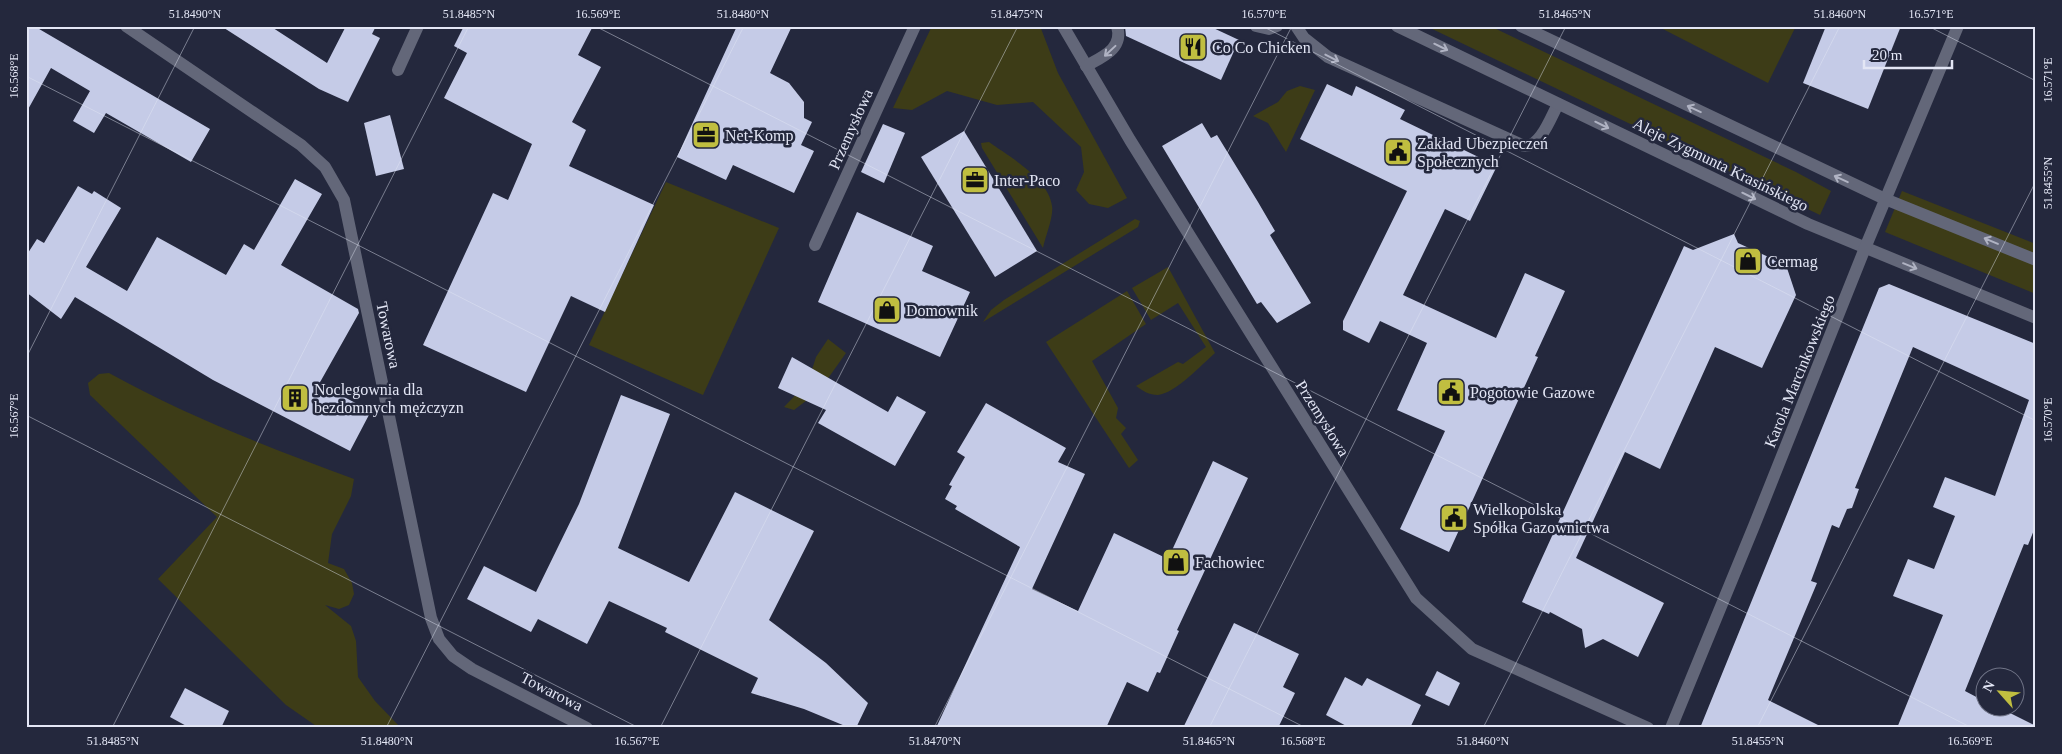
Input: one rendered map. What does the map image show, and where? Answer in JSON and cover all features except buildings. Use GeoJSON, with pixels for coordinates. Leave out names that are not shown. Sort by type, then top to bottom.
{"type":"FeatureCollection","features":[{"type":"Feature","properties":{"kind":"street","name":"Towarowa"},"geometry":{"type":"LineString","coordinates":[[126,26],[301,145],[325,167],[344,200],[431,618],[439,639],[453,656],[472,669],[587,728]]}},
{"type":"Feature","properties":{"kind":"street"},"geometry":{"type":"LineString","coordinates":[[398,70],[418,26]]}},
{"type":"Feature","properties":{"kind":"street","name":"Przemysłowa"},"geometry":{"type":"LineString","coordinates":[[815,245],[915,26]]}},
{"type":"Feature","properties":{"kind":"street","name":"Przemysłowa"},"geometry":{"type":"LineString","coordinates":[[1062,26],[1135,148],[1416,598],[1472,648],[1648,728]]}},
{"type":"Feature","properties":{"kind":"street"},"geometry":{"type":"LineString","coordinates":[[1086,66],[1112,51],[1118,37],[1117,26]]}},
{"type":"Feature","properties":{"kind":"street"},"geometry":{"type":"LineString","coordinates":[[1256,26],[1269,29],[1277,26]]}},
{"type":"Feature","properties":{"kind":"street"},"geometry":{"type":"LineString","coordinates":[[1296,26],[1315,48],[1328,57],[1528,147],[1538,140],[1558,104]]}},
{"type":"Feature","properties":{"kind":"street","name":"Aleje Zygmunta Krasińskiego"},"geometry":{"type":"LineString","coordinates":[[1397,26],[1808,224],[2036,318]]}},
{"type":"Feature","properties":{"kind":"street"},"geometry":{"type":"LineString","coordinates":[[1521,26],[1885,199],[2036,260]]}},
{"type":"Feature","properties":{"kind":"street","name":"Karola Marcinkowskiego"},"geometry":{"type":"LineString","coordinates":[[1671,728],[1758,517],[1885,199],[1958,26]]}},
{"type":"Feature","properties":{"kind":"shaded area"},"geometry":{"type":"Polygon","coordinates":[[[932,26],[1040,26],[1058,73],[1127,198],[1108,208],[1089,204],[1076,190],[1084,172],[1081,147],[1033,102],[997,105],[947,91],[912,110],[893,108],[932,26]]]}},
{"type":"Feature","properties":{"kind":"shaded area"},"geometry":{"type":"Polygon","coordinates":[[[1426,26],[1490,26],[1796,172],[1831,191],[1820,215],[1426,26]]]}},
{"type":"Feature","properties":{"kind":"shaded area"},"geometry":{"type":"Polygon","coordinates":[[[1657,26],[1796,26],[1768,83],[1657,26]]]}},
{"type":"Feature","properties":{"kind":"shaded area"},"geometry":{"type":"Polygon","coordinates":[[[1300,86],[1315,90],[1286,152],[1268,123],[1253,116],[1278,102],[1287,91],[1300,86]]]}},
{"type":"Feature","properties":{"kind":"shaded area"},"geometry":{"type":"Polygon","coordinates":[[[989,142],[1036,178],[1049,196],[1052,215],[1043,248],[982,148],[981,143],[989,142]]]}},
{"type":"Feature","properties":{"kind":"shaded area"},"geometry":{"type":"Polygon","coordinates":[[[666,182],[779,228],[703,395],[589,345],[666,182]]]}},
{"type":"Feature","properties":{"kind":"shaded area"},"geometry":{"type":"Polygon","coordinates":[[[1902,191],[2036,244],[2036,294],[1885,232],[1902,191]]]}},
{"type":"Feature","properties":{"kind":"shaded area"},"geometry":{"type":"Polygon","coordinates":[[[1135,219],[1140,221],[1138,227],[983,322],[991,310],[1004,300],[1135,219]]]}},
{"type":"Feature","properties":{"kind":"shaded area"},"geometry":{"type":"Polygon","coordinates":[[[1168,267],[1215,353],[1173,389],[1155,395],[1136,386],[1178,362],[1183,364],[1206,347],[1178,303],[1151,320],[1132,288],[1168,267]]]}},
{"type":"Feature","properties":{"kind":"shaded area"},"geometry":{"type":"Polygon","coordinates":[[[1127,291],[1146,324],[1092,361],[1118,408],[1116,418],[1126,428],[1121,434],[1138,460],[1129,468],[1046,342],[1127,291]]]}},
{"type":"Feature","properties":{"kind":"shaded area"},"geometry":{"type":"Polygon","coordinates":[[[828,339],[846,353],[819,391],[794,410],[784,407],[808,382],[816,357],[828,339]]]}},
{"type":"Feature","properties":{"kind":"shaded area"},"geometry":{"type":"Polygon","coordinates":[[[109,373],[198,417],[354,479],[351,496],[332,534],[328,563],[344,569],[352,583],[354,594],[349,605],[339,609],[325,605],[351,626],[356,641],[358,677],[375,701],[401,728],[319,728],[286,705],[158,579],[217,517],[90,395],[88,383],[99,374],[109,373]]]}},
{"type":"Feature","properties":{"kind":"place","name":"Co Co Chicken"},"geometry":{"type":"Point","coordinates":[1193,47]}},
{"type":"Feature","properties":{"kind":"place","name":"Net-Komp"},"geometry":{"type":"Point","coordinates":[706,135]}},
{"type":"Feature","properties":{"kind":"place","name":"Zakład Ubezpieczeń Społecznych"},"geometry":{"type":"Point","coordinates":[1398,152]}},
{"type":"Feature","properties":{"kind":"place","name":"Inter-Paco"},"geometry":{"type":"Point","coordinates":[975,180]}},
{"type":"Feature","properties":{"kind":"place","name":"Cermag"},"geometry":{"type":"Point","coordinates":[1748,261]}},
{"type":"Feature","properties":{"kind":"place","name":"Domownik"},"geometry":{"type":"Point","coordinates":[887,310]}},
{"type":"Feature","properties":{"kind":"place","name":"Pogotowie Gazowe"},"geometry":{"type":"Point","coordinates":[1451,392]}},
{"type":"Feature","properties":{"kind":"place","name":"Noclegownia dla bezdomnych mężczyzn"},"geometry":{"type":"Point","coordinates":[295,398]}},
{"type":"Feature","properties":{"kind":"place","name":"Wielkopolska Spółka Gazownictwa"},"geometry":{"type":"Point","coordinates":[1454,518]}},
{"type":"Feature","properties":{"kind":"place","name":"Fachowiec"},"geometry":{"type":"Point","coordinates":[1176,562]}}]}
